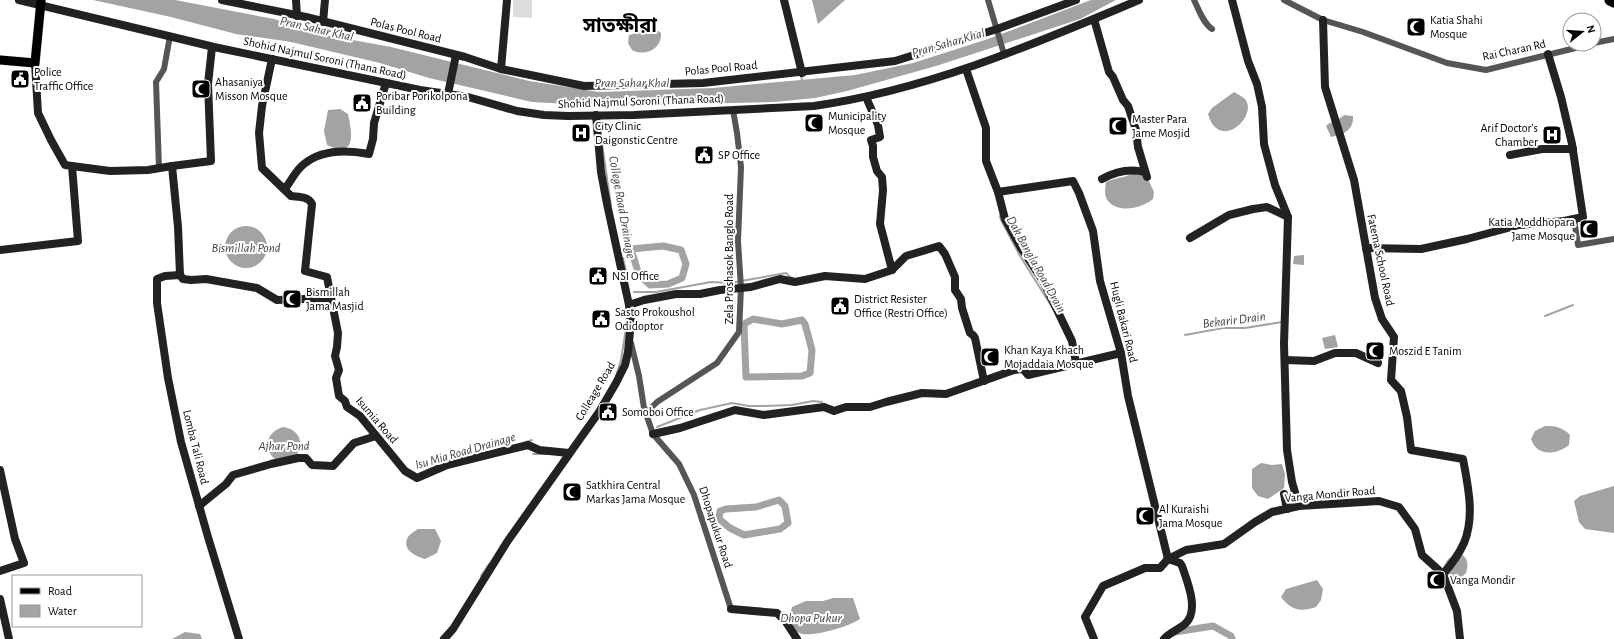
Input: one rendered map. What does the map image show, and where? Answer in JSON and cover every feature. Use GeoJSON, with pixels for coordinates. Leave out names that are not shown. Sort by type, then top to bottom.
{"type":"FeatureCollection","features":[{"type":"Feature","properties":{"kind":"highway"},"geometry":{"type":"LineString","coordinates":[[1610,0],[1614,2]]}},
{"type":"Feature","properties":{"kind":"main road"},"geometry":{"type":"LineString","coordinates":[[0,60],[35,63],[41,2]]}},
{"type":"Feature","properties":{"kind":"street","name":"Shohid Najmul Soroni (Thana Road)"},"geometry":{"type":"LineString","coordinates":[[19,0],[41,2],[212,47],[420,90],[468,97],[517,110],[544,114],[596,115],[634,115],[814,106],[866,97],[966,69],[1140,0]]}},
{"type":"Feature","properties":{"kind":"street","name":"Polas Pool Road"},"geometry":{"type":"LineString","coordinates":[[222,0],[323,22],[456,55],[501,69],[584,86],[703,83],[802,73],[895,61],[997,29],[1076,0]]}},
{"type":"Feature","properties":{"kind":"street"},"geometry":{"type":"LineString","coordinates":[[296,0],[297,16]]}},
{"type":"Feature","properties":{"kind":"street"},"geometry":{"type":"LineString","coordinates":[[323,22],[325,0]]}},
{"type":"Feature","properties":{"kind":"street"},"geometry":{"type":"LineString","coordinates":[[501,69],[507,0]]}},
{"type":"Feature","properties":{"kind":"street"},"geometry":{"type":"LineString","coordinates":[[784,0],[802,73]]}},
{"type":"Feature","properties":{"kind":"street"},"geometry":{"type":"LineString","coordinates":[[988,0],[1004,54]]}},
{"type":"Feature","properties":{"kind":"street"},"geometry":{"type":"LineString","coordinates":[[1194,0],[1203,18],[1212,29]]}},
{"type":"Feature","properties":{"kind":"street"},"geometry":{"type":"LineString","coordinates":[[1232,0],[1248,61],[1257,84],[1262,107],[1264,144],[1275,185],[1288,218],[1286,232],[1285,360],[1287,450],[1292,482],[1299,506]]}},
{"type":"Feature","properties":{"kind":"street","name":"Rai Charan Rd"},"geometry":{"type":"LineString","coordinates":[[1284,0],[1323,20],[1369,34],[1447,63],[1486,70],[1562,51]]}},
{"type":"Feature","properties":{"kind":"street"},"geometry":{"type":"LineString","coordinates":[[1094,19],[1109,72],[1113,77],[1123,100],[1128,106],[1136,130],[1138,147],[1146,175],[1137,170],[1124,170],[1113,173],[1102,179]]}},
{"type":"Feature","properties":{"kind":"street","name":"Fatema School Road"},"geometry":{"type":"LineString","coordinates":[[1323,20],[1325,87],[1354,180],[1375,298],[1382,319],[1394,337],[1391,380],[1402,391],[1408,417],[1411,450],[1463,459],[1469,490],[1470,521],[1464,542],[1443,574]]}},
{"type":"Feature","properties":{"kind":"street"},"geometry":{"type":"LineString","coordinates":[[159,168],[156,82],[164,69],[170,36]]}},
{"type":"Feature","properties":{"kind":"street","name":"Rai Charan Rd"},"geometry":{"type":"LineString","coordinates":[[1602,42],[1614,39]]}},
{"type":"Feature","properties":{"kind":"street"},"geometry":{"type":"LineString","coordinates":[[35,63],[38,113],[65,165],[110,171],[159,168],[211,161],[208,84],[212,47]]}},
{"type":"Feature","properties":{"kind":"street"},"geometry":{"type":"LineString","coordinates":[[1366,248],[1421,249],[1467,239],[1519,224],[1583,217],[1573,149],[1562,97],[1548,54]]}},
{"type":"Feature","properties":{"kind":"street"},"geometry":{"type":"LineString","coordinates":[[448,94],[456,55]]}},
{"type":"Feature","properties":{"kind":"street"},"geometry":{"type":"LineString","coordinates":[[272,59],[262,106],[260,133],[262,168],[283,188],[287,186],[303,165],[312,159],[336,152],[351,151],[369,154],[373,139],[374,123],[386,83]]}},
{"type":"Feature","properties":{"kind":"street"},"geometry":{"type":"LineString","coordinates":[[966,69],[986,128],[986,161],[998,192],[1005,219],[1021,248],[1043,281],[1072,341],[1076,363]]}},
{"type":"Feature","properties":{"kind":"street"},"geometry":{"type":"LineString","coordinates":[[866,97],[878,125],[880,137],[871,140],[873,146],[873,158],[877,171],[882,177],[883,190],[880,224],[892,270]]}},
{"type":"Feature","properties":{"kind":"street","name":"Zela Proshasok Banglo Road"},"geometry":{"type":"LineString","coordinates":[[646,413],[657,402],[717,363],[739,332],[741,288],[738,241],[741,167],[733,110]]}},
{"type":"Feature","properties":{"kind":"street","name":"Colleage Road"},"geometry":{"type":"LineString","coordinates":[[444,639],[453,629],[507,542],[599,412],[625,365],[630,339],[629,305],[601,172],[596,115]]}},
{"type":"Feature","properties":{"kind":"street"},"geometry":{"type":"LineString","coordinates":[[1510,155],[1542,149],[1573,149]]}},
{"type":"Feature","properties":{"kind":"street"},"geometry":{"type":"LineString","coordinates":[[0,250],[78,241],[72,166]]}},
{"type":"Feature","properties":{"kind":"street"},"geometry":{"type":"LineString","coordinates":[[172,166],[178,227],[180,275],[183,279],[206,279],[258,288],[277,300],[331,298]]}},
{"type":"Feature","properties":{"kind":"street","name":"Hugli Bakari Road"},"geometry":{"type":"LineString","coordinates":[[998,192],[1073,181],[1079,193],[1093,230],[1100,281],[1121,353],[1128,396],[1168,559]]}},
{"type":"Feature","properties":{"kind":"street","name":"Isumia Road"},"geometry":{"type":"LineString","coordinates":[[283,188],[291,196],[305,197],[311,201],[312,204],[305,271],[327,277],[338,333],[335,356],[339,370],[336,378],[339,396],[345,401],[347,407],[360,416],[405,471],[417,478],[447,465],[528,445],[539,450],[569,453]]}},
{"type":"Feature","properties":{"kind":"street"},"geometry":{"type":"LineString","coordinates":[[1190,238],[1229,215],[1253,209],[1267,207],[1288,218]]}},
{"type":"Feature","properties":{"kind":"street"},"geometry":{"type":"LineString","coordinates":[[1574,219],[1578,246],[1614,239]]}},
{"type":"Feature","properties":{"kind":"street"},"geometry":{"type":"LineString","coordinates":[[629,305],[644,300],[676,294],[700,294],[741,288],[780,279],[795,282],[825,276],[865,279],[892,270],[906,256],[939,246],[942,248],[955,277],[955,290],[961,299],[962,308],[970,333],[975,338],[984,381]]}},
{"type":"Feature","properties":{"kind":"street","name":"Lomba Tali Road"},"geometry":{"type":"LineString","coordinates":[[180,275],[165,276],[157,280],[157,303],[168,378],[178,428],[199,506],[239,639]]}},
{"type":"Feature","properties":{"kind":"street","name":"Dhopapukur Road"},"geometry":{"type":"LineString","coordinates":[[630,339],[646,413],[653,434],[679,464],[694,495],[731,609],[777,613],[786,622],[797,639]]}},
{"type":"Feature","properties":{"kind":"street"},"geometry":{"type":"LineString","coordinates":[[653,434],[680,428],[735,410],[764,415],[824,407],[834,411],[846,407],[870,407],[922,394],[946,394],[1014,370],[1023,369],[1028,375],[1121,353]]}},
{"type":"Feature","properties":{"kind":"street"},"geometry":{"type":"LineString","coordinates":[[1285,360],[1314,361],[1335,353],[1356,353],[1378,364]]}},
{"type":"Feature","properties":{"kind":"street"},"geometry":{"type":"LineString","coordinates":[[199,506],[226,484],[233,475],[298,458],[306,458],[312,465],[333,466],[354,443],[376,436]]}},
{"type":"Feature","properties":{"kind":"street"},"geometry":{"type":"LineString","coordinates":[[0,470],[15,539],[24,563],[0,571]]}},
{"type":"Feature","properties":{"kind":"street"},"geometry":{"type":"LineString","coordinates":[[1284,494],[1287,509]]}},
{"type":"Feature","properties":{"kind":"street","name":"Vanga Mondir Road"},"geometry":{"type":"LineString","coordinates":[[1094,639],[1085,616],[1103,586],[1145,568],[1160,568],[1168,559],[1186,550],[1224,544],[1272,512],[1299,506],[1379,501],[1399,507],[1415,529],[1422,556],[1443,574]]}},
{"type":"Feature","properties":{"kind":"street"},"geometry":{"type":"LineString","coordinates":[[1164,639],[1170,633],[1186,623],[1191,612],[1192,604],[1190,590],[1182,566],[1180,563],[1168,559]]}},
{"type":"Feature","properties":{"kind":"street"},"geometry":{"type":"LineString","coordinates":[[1443,574],[1457,611],[1460,639]]}},
{"type":"Feature","properties":{"kind":"street"},"geometry":{"type":"LineString","coordinates":[[0,599],[9,639]]}},
{"type":"Feature","properties":{"kind":"shaded area"},"geometry":{"type":"Polygon","coordinates":[[[513,0],[532,0],[532,18],[513,17],[513,0]]]}},
{"type":"Feature","properties":{"kind":"water"},"geometry":{"type":"Polygon","coordinates":[[[93,0],[175,0],[274,19],[331,36],[391,47],[529,81],[599,92],[713,88],[855,75],[913,63],[988,39],[1091,0],[1116,0],[1080,19],[936,66],[847,91],[815,98],[774,102],[604,106],[532,102],[429,78],[380,63],[291,42],[236,34],[171,17],[93,0]]]}},
{"type":"Feature","properties":{"kind":"water"},"geometry":{"type":"Polygon","coordinates":[[[812,0],[845,0],[818,24],[812,0]]]}},
{"type":"Feature","properties":{"kind":"water"},"geometry":{"type":"Polygon","coordinates":[[[654,28],[661,33],[661,39],[656,47],[642,53],[632,50],[628,43],[629,35],[654,28]]]}},
{"type":"Feature","properties":{"kind":"water"},"geometry":{"type":"Polygon","coordinates":[[[1234,92],[1245,99],[1248,106],[1247,114],[1236,128],[1228,131],[1220,130],[1213,125],[1208,114],[1212,108],[1234,92]]]}},
{"type":"Feature","properties":{"kind":"water"},"geometry":{"type":"Polygon","coordinates":[[[340,109],[348,114],[351,141],[345,148],[340,149],[327,145],[324,131],[328,110],[340,109]]]}},
{"type":"Feature","properties":{"kind":"water"},"geometry":{"type":"Polygon","coordinates":[[[1344,115],[1353,116],[1352,125],[1347,131],[1340,135],[1331,137],[1326,126],[1344,115]]]}},
{"type":"Feature","properties":{"kind":"water"},"geometry":{"type":"Polygon","coordinates":[[[1132,174],[1147,177],[1154,192],[1153,199],[1137,207],[1124,208],[1113,205],[1106,197],[1106,182],[1132,174]]]}},
{"type":"Feature","properties":{"kind":"water","name":"Bismillah Pond"},"geometry":{"type":"Polygon","coordinates":[[[246,226],[261,232],[267,247],[261,262],[246,268],[231,262],[225,247],[231,232],[246,226]]]}},
{"type":"Feature","properties":{"kind":"water"},"geometry":{"type":"Polygon","coordinates":[[[1304,255],[1304,265],[1293,264],[1294,256],[1304,255]]]}},
{"type":"Feature","properties":{"kind":"water"},"geometry":{"type":"Polygon","coordinates":[[[1335,335],[1338,347],[1325,349],[1322,338],[1335,335]]]}},
{"type":"Feature","properties":{"kind":"water"},"geometry":{"type":"Polygon","coordinates":[[[1545,426],[1552,426],[1567,432],[1570,435],[1569,445],[1553,452],[1538,449],[1531,439],[1535,431],[1545,426]]]}},
{"type":"Feature","properties":{"kind":"water","name":"Ajhar Pond"},"geometry":{"type":"Polygon","coordinates":[[[283,427],[289,428],[299,437],[299,451],[296,456],[276,460],[269,451],[268,441],[277,429],[283,427]]]}},
{"type":"Feature","properties":{"kind":"water"},"geometry":{"type":"Polygon","coordinates":[[[1261,463],[1272,465],[1282,464],[1285,474],[1284,488],[1268,499],[1258,496],[1252,488],[1252,469],[1261,463]]]}},
{"type":"Feature","properties":{"kind":"water"},"geometry":{"type":"Polygon","coordinates":[[[1614,486],[1614,533],[1585,529],[1579,522],[1574,501],[1580,496],[1614,486]]]}},
{"type":"Feature","properties":{"kind":"water"},"geometry":{"type":"Polygon","coordinates":[[[418,529],[435,529],[441,541],[437,553],[425,559],[410,552],[406,546],[408,537],[418,529]]]}},
{"type":"Feature","properties":{"kind":"water"},"geometry":{"type":"Polygon","coordinates":[[[1461,554],[1467,560],[1466,573],[1457,580],[1452,581],[1446,579],[1443,569],[1449,558],[1454,555],[1461,554]]]}},
{"type":"Feature","properties":{"kind":"water"},"geometry":{"type":"Polygon","coordinates":[[[1317,580],[1323,589],[1321,600],[1316,607],[1305,610],[1293,608],[1281,597],[1286,589],[1317,580]]]}},
{"type":"Feature","properties":{"kind":"water","name":"Dhopa Pukur"},"geometry":{"type":"Polygon","coordinates":[[[833,598],[853,598],[860,619],[840,628],[815,634],[802,634],[794,629],[791,616],[792,607],[806,601],[823,601],[833,598]]]}},
{"type":"Feature","properties":{"kind":"water"},"geometry":{"type":"Polygon","coordinates":[[[185,632],[200,634],[202,639],[172,639],[185,632]]]}},
{"type":"Feature","properties":{"kind":"waterway"},"geometry":{"type":"LineString","coordinates":[[801,75],[802,81]]}},
{"type":"Feature","properties":{"kind":"waterway","name":"College Road Drainage"},"geometry":{"type":"LineString","coordinates":[[602,144],[611,205]]}},
{"type":"Feature","properties":{"kind":"waterway","name":"Dak Bangla Road Drain"},"geometry":{"type":"LineString","coordinates":[[1000,216],[1020,256],[1052,307]]}},
{"type":"Feature","properties":{"kind":"waterway"},"geometry":{"type":"LineString","coordinates":[[663,246],[681,250],[686,264],[682,278],[668,284],[650,285],[639,275],[631,249],[663,246]]}},
{"type":"Feature","properties":{"kind":"waterway","name":"College Road Drainage"},"geometry":{"type":"LineString","coordinates":[[623,258],[626,271]]}},
{"type":"Feature","properties":{"kind":"waterway"},"geometry":{"type":"LineString","coordinates":[[634,292],[656,292],[711,282],[730,283],[786,273],[793,278]]}},
{"type":"Feature","properties":{"kind":"waterway"},"geometry":{"type":"LineString","coordinates":[[1545,316],[1573,305]]}},
{"type":"Feature","properties":{"kind":"waterway"},"geometry":{"type":"LineString","coordinates":[[616,376],[621,360],[627,322],[626,315]]}},
{"type":"Feature","properties":{"kind":"waterway"},"geometry":{"type":"LineString","coordinates":[[753,319],[782,324],[802,320],[805,324],[812,350],[810,373],[802,376],[746,377],[744,324],[753,319]]}},
{"type":"Feature","properties":{"kind":"waterway","name":"Bekarir Drain"},"geometry":{"type":"LineString","coordinates":[[1185,335],[1223,328],[1245,328],[1282,322]]}},
{"type":"Feature","properties":{"kind":"waterway"},"geometry":{"type":"LineString","coordinates":[[657,427],[700,410],[732,403],[749,406],[765,406],[792,405],[813,401],[822,402]]}},
{"type":"Feature","properties":{"kind":"waterway","name":"Isu Mia Road Drainage"},"geometry":{"type":"LineString","coordinates":[[526,442],[532,440]]}},
{"type":"Feature","properties":{"kind":"waterway","name":"Isu Mia Road Drainage"},"geometry":{"type":"LineString","coordinates":[[533,454],[549,454]]}},
{"type":"Feature","properties":{"kind":"waterway"},"geometry":{"type":"LineString","coordinates":[[779,500],[785,506],[788,523],[780,529],[744,535],[730,528],[719,519],[720,511],[726,509],[756,507],[779,500]]}},
{"type":"Feature","properties":{"kind":"waterway","name":"Isu Mia Road Drainage"},"geometry":{"type":"LineString","coordinates":[[481,576],[489,564]]}},
{"type":"Feature","properties":{"kind":"waterway"},"geometry":{"type":"LineString","coordinates":[[1175,632],[1213,626],[1231,636],[1232,639]]}},
{"type":"Feature","properties":{"kind":"place","name":"Katia Shahi Mosque"},"geometry":{"type":"Point","coordinates":[1416,27]}},
{"type":"Feature","properties":{"kind":"place","name":"Police Traffic Office"},"geometry":{"type":"Point","coordinates":[20,79]}},
{"type":"Feature","properties":{"kind":"place","name":"Ahasaniya Misson Mosque"},"geometry":{"type":"Point","coordinates":[201,89]}},
{"type":"Feature","properties":{"kind":"place","name":"Poribar Porikolpona Building"},"geometry":{"type":"Point","coordinates":[362,103]}},
{"type":"Feature","properties":{"kind":"place","name":"Municipality Mosque"},"geometry":{"type":"Point","coordinates":[814,123]}},
{"type":"Feature","properties":{"kind":"place","name":"Master Para Jame Mosjid"},"geometry":{"type":"Point","coordinates":[1118,126]}},
{"type":"Feature","properties":{"kind":"place","name":"City Clinic Daigonstic Centre"},"geometry":{"type":"Point","coordinates":[581,133]}},
{"type":"Feature","properties":{"kind":"place","name":"Arif Doctor's Chamber"},"geometry":{"type":"Point","coordinates":[1552,135]}},
{"type":"Feature","properties":{"kind":"place","name":"SP Office"},"geometry":{"type":"Point","coordinates":[704,155]}},
{"type":"Feature","properties":{"kind":"place","name":"Katia Moddhopara Jame Mosque"},"geometry":{"type":"Point","coordinates":[1589,229]}},
{"type":"Feature","properties":{"kind":"place","name":"NSI Office"},"geometry":{"type":"Point","coordinates":[598,276]}},
{"type":"Feature","properties":{"kind":"place","name":"Bismillah Jama Masjid"},"geometry":{"type":"Point","coordinates":[292,299]}},
{"type":"Feature","properties":{"kind":"place","name":"District Resister Office (Restri Office)"},"geometry":{"type":"Point","coordinates":[840,306]}},
{"type":"Feature","properties":{"kind":"place","name":"Sasto Prokoushol Odidoptor"},"geometry":{"type":"Point","coordinates":[601,319]}},
{"type":"Feature","properties":{"kind":"place","name":"Moszid E Tanim"},"geometry":{"type":"Point","coordinates":[1375,351]}},
{"type":"Feature","properties":{"kind":"place","name":"Khan Kaya Khach Mojaddaia Mosque"},"geometry":{"type":"Point","coordinates":[990,357]}},
{"type":"Feature","properties":{"kind":"place","name":"Somoboi Office"},"geometry":{"type":"Point","coordinates":[608,412]}},
{"type":"Feature","properties":{"kind":"place","name":"Satkhira Central Markas Jama Mosque"},"geometry":{"type":"Point","coordinates":[572,492]}},
{"type":"Feature","properties":{"kind":"place","name":"Al Kuraishi Jama Mosque"},"geometry":{"type":"Point","coordinates":[1145,516]}},
{"type":"Feature","properties":{"kind":"place","name":"Vanga Mondir"},"geometry":{"type":"Point","coordinates":[1436,580]}},
{"type":"Feature","properties":{"kind":"district","name":"সাতক্ষীরা"},"geometry":{"type":"Point","coordinates":[620,25]}},
{"type":"Feature","properties":{"kind":"water label","name":"Pran Sahar Khal"},"geometry":{"type":"Point","coordinates":[317,28]}},
{"type":"Feature","properties":{"kind":"water label","name":"Pran Sahar Khal"},"geometry":{"type":"Point","coordinates":[948,42]}},
{"type":"Feature","properties":{"kind":"water label","name":"Pran Sahar Khal"},"geometry":{"type":"Point","coordinates":[632,82]}}]}
